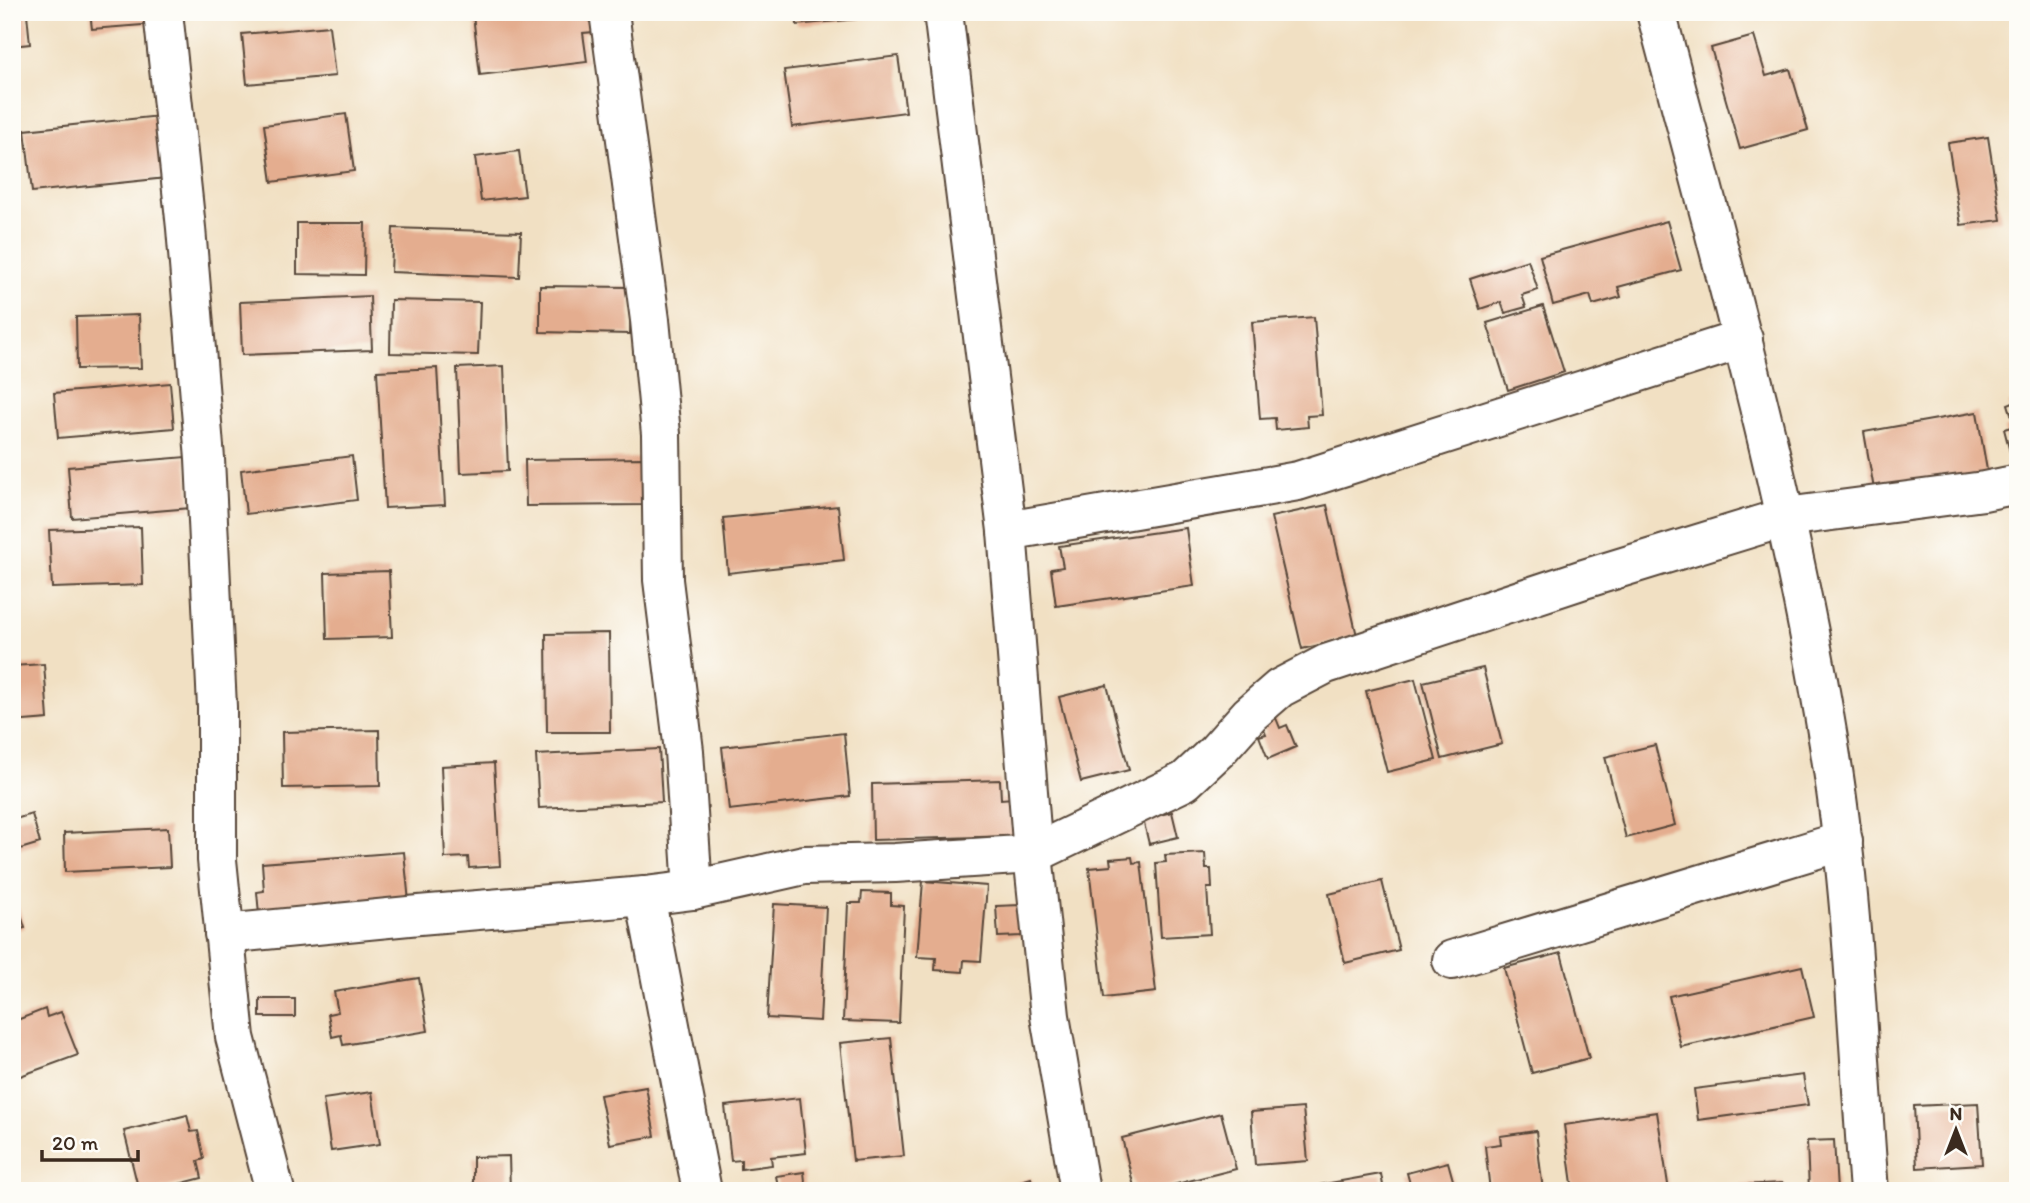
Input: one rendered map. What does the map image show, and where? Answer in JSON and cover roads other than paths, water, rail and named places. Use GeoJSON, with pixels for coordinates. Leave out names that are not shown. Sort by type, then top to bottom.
{"type":"FeatureCollection","features":[{"type":"Feature","properties":{"kind":"street"},"geometry":{"type":"LineString","coordinates":[[163,12],[186,228],[205,459],[217,707],[217,860],[224,934],[235,1037],[275,1191]]}},
{"type":"Feature","properties":{"kind":"street"},"geometry":{"type":"LineString","coordinates":[[609,12],[650,320],[661,434],[663,580],[684,751],[693,890]]}},
{"type":"Feature","properties":{"kind":"street"},"geometry":{"type":"LineString","coordinates":[[943,12],[1007,531],[1033,854],[1050,1016],[1080,1191]]}},
{"type":"Feature","properties":{"kind":"street"},"geometry":{"type":"LineString","coordinates":[[1656,12],[1743,339],[1786,517],[1833,766],[1843,841],[1868,1191]]}},
{"type":"Feature","properties":{"kind":"street"},"geometry":{"type":"LineString","coordinates":[[1007,531],[1298,481],[1743,339]]}},
{"type":"Feature","properties":{"kind":"street"},"geometry":{"type":"LineString","coordinates":[[224,934],[645,897],[693,890],[804,865],[895,863],[1033,854],[1185,781],[1280,688],[1326,664],[1584,579],[1786,517],[2018,484]]}},
{"type":"Feature","properties":{"kind":"street"},"geometry":{"type":"LineString","coordinates":[[1452,960],[1843,841]]}},
{"type":"Feature","properties":{"kind":"street"},"geometry":{"type":"LineString","coordinates":[[645,897],[702,1191]]}}]}
